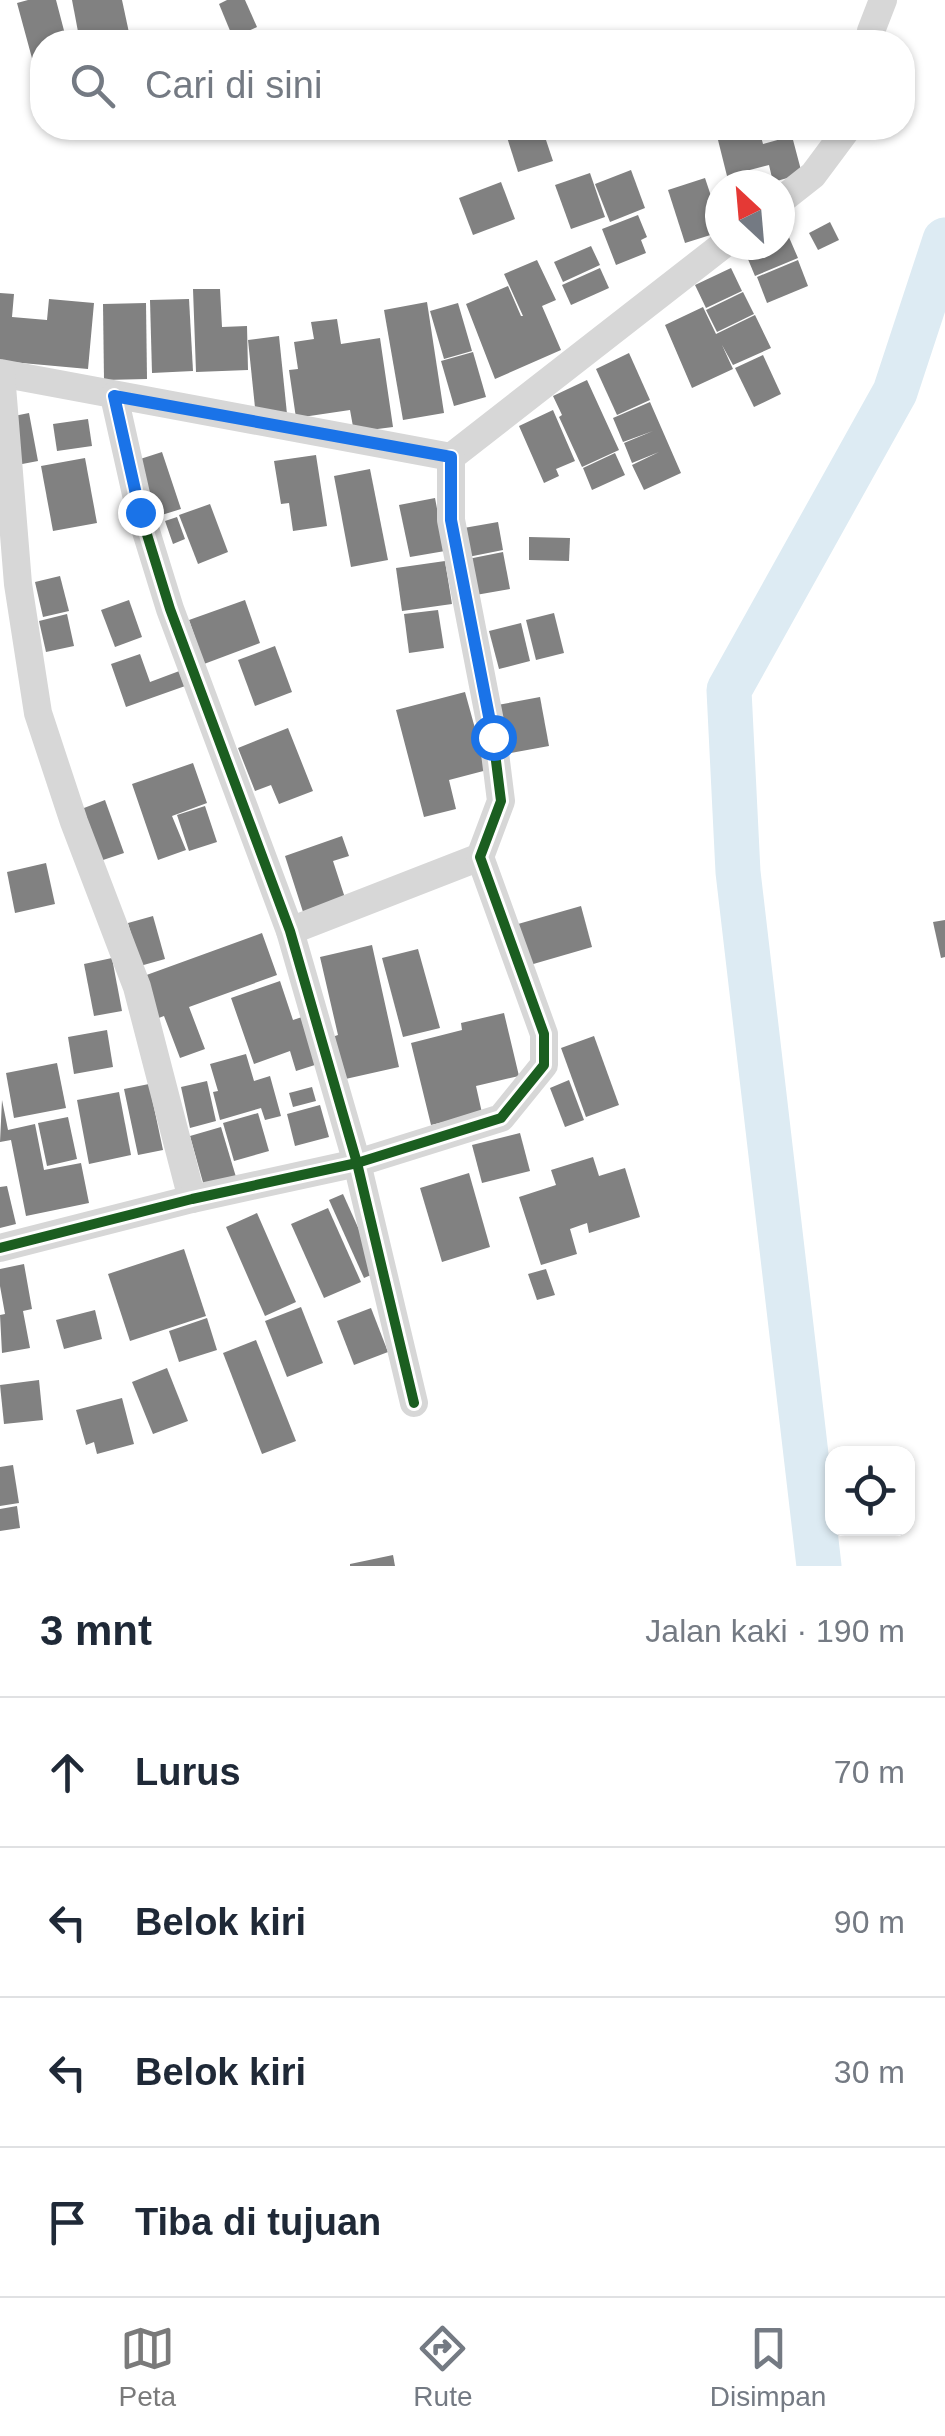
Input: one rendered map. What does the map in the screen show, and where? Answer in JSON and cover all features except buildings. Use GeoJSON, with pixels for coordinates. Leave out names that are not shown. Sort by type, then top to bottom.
{"type":"FeatureCollection","features":[{"type":"Feature","properties":{"kind":"street"},"geometry":{"type":"LineString","coordinates":[[872,30],[883,0]]}},
{"type":"Feature","properties":{"kind":"street"},"geometry":{"type":"LineString","coordinates":[[795,189],[813,175],[839,140]]}},
{"type":"Feature","properties":{"kind":"street"},"geometry":{"type":"LineString","coordinates":[[192,1199],[138,987],[74,822],[38,713],[18,584],[1,374],[451,457],[705,259]]}},
{"type":"Feature","properties":{"kind":"street"},"geometry":{"type":"LineString","coordinates":[[114,396],[140,512],[170,608],[290,931],[356,1163],[414,1402]]}},
{"type":"Feature","properties":{"kind":"street"},"geometry":{"type":"LineString","coordinates":[[0,1248],[192,1199],[356,1163],[501,1118],[544,1065],[544,1034],[480,857],[501,801],[493,737],[451,520],[451,457]]}},
{"type":"Feature","properties":{"kind":"street"},"geometry":{"type":"LineString","coordinates":[[290,931],[480,857]]}},
{"type":"Feature","properties":{"kind":"waterway"},"geometry":{"type":"LineString","coordinates":[[819,1566],[738,872],[729,690],[895,392],[945,240]]}},
{"type":"Feature","properties":{"kind":"cycle path"},"geometry":{"type":"LineString","coordinates":[[114,396],[140,512],[170,609],[290,931],[357,1163],[414,1403]]}},
{"type":"Feature","properties":{"kind":"cycle path"},"geometry":{"type":"LineString","coordinates":[[0,1248],[192,1199],[357,1163],[501,1118],[544,1065],[544,1034],[480,857],[501,801],[493,737],[451,520],[451,457]]}},
{"type":"Feature","properties":{"kind":"route"},"geometry":{"type":"LineString","coordinates":[[140,512],[114,396],[451,457],[451,520],[493,737]]}}]}
